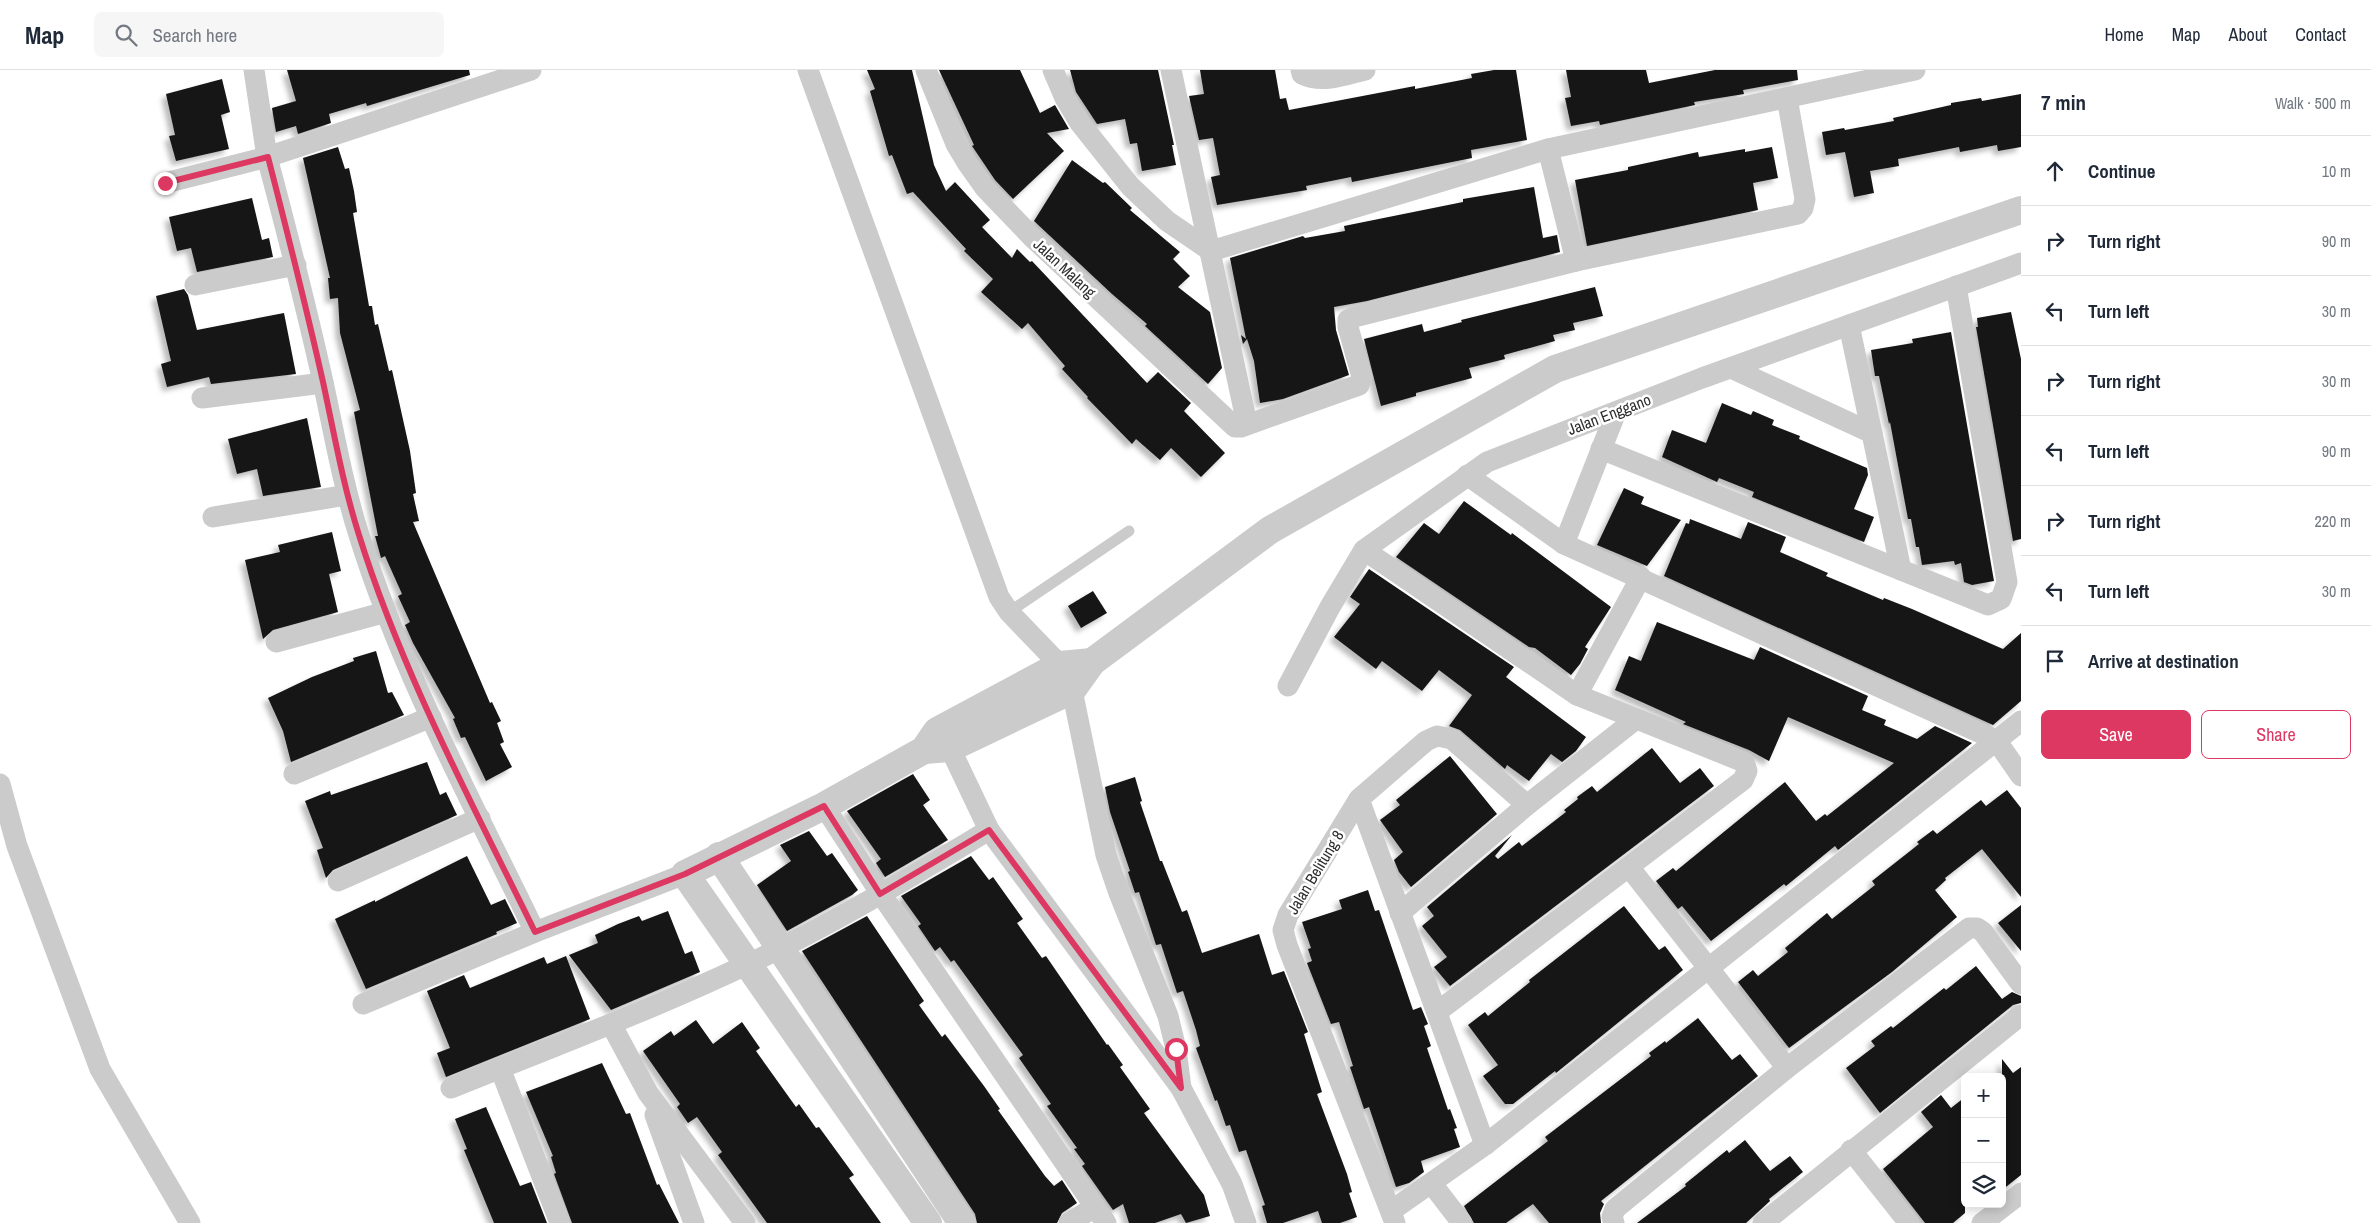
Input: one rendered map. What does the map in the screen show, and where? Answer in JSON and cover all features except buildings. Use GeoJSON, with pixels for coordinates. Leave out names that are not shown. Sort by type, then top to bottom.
{"type":"FeatureCollection","features":[{"type":"Feature","properties":{"kind":"street"},"geometry":{"type":"LineString","coordinates":[[254,70],[268,157],[296,265],[347,495],[359,536],[386,612],[431,717],[535,932]]}},
{"type":"Feature","properties":{"kind":"street"},"geometry":{"type":"LineString","coordinates":[[165,183],[268,157],[531,70]]}},
{"type":"Feature","properties":{"kind":"street"},"geometry":{"type":"LineString","coordinates":[[808,70],[999,598],[1009,612],[1060,665],[1072,690],[1106,855],[1119,893],[1168,1016],[1176,1049],[1181,1088]]}},
{"type":"Feature","properties":{"kind":"street","name":"Jalan Malang"},"geometry":{"type":"LineString","coordinates":[[926,70],[956,144],[985,188],[1032,237],[1231,425],[1241,426],[1247,424]]}},
{"type":"Feature","properties":{"kind":"street"},"geometry":{"type":"LineString","coordinates":[[1053,70],[1065,98],[1080,123],[1130,186],[1167,221],[1211,251]]}},
{"type":"Feature","properties":{"kind":"street"},"geometry":{"type":"LineString","coordinates":[[1171,70],[1247,424],[1360,385],[1362,377],[1348,327],[1348,320],[1354,317],[1576,261],[1798,214],[1803,208],[1805,199],[1787,98]]}},
{"type":"Feature","properties":{"kind":"street"},"geometry":{"type":"LineString","coordinates":[[1301,70],[1302,74],[1311,79],[1324,79],[1365,70]]}},
{"type":"Feature","properties":{"kind":"street"},"geometry":{"type":"LineString","coordinates":[[1211,251],[1548,148],[1906,71]]}},
{"type":"Feature","properties":{"kind":"street"},"geometry":{"type":"LineString","coordinates":[[1548,148],[1576,261]]}},
{"type":"Feature","properties":{"kind":"street"},"geometry":{"type":"LineString","coordinates":[[1167,221],[1198,200]]}},
{"type":"Feature","properties":{"kind":"street"},"geometry":{"type":"LineString","coordinates":[[938,743],[1072,690],[1092,662],[1270,530],[1555,369],[2021,210]]}},
{"type":"Feature","properties":{"kind":"street","name":"Jalan Enggano"},"geometry":{"type":"LineString","coordinates":[[1288,686],[1330,607],[1364,550],[1487,462],[1731,368],[2021,263]]}},
{"type":"Feature","properties":{"kind":"street"},"geometry":{"type":"LineString","coordinates":[[195,285],[296,265]]}},
{"type":"Feature","properties":{"kind":"street"},"geometry":{"type":"LineString","coordinates":[[1601,449],[1988,605],[2001,599],[2007,582],[1956,286]]}},
{"type":"Feature","properties":{"kind":"street"},"geometry":{"type":"LineString","coordinates":[[1849,325],[1901,570]]}},
{"type":"Feature","properties":{"kind":"street"},"geometry":{"type":"LineString","coordinates":[[1731,368],[1872,433]]}},
{"type":"Feature","properties":{"kind":"street"},"geometry":{"type":"LineString","coordinates":[[202,398],[323,383]]}},
{"type":"Feature","properties":{"kind":"street"},"geometry":{"type":"LineString","coordinates":[[1564,544],[1616,412]]}},
{"type":"Feature","properties":{"kind":"street"},"geometry":{"type":"LineString","coordinates":[[1467,475],[1564,544],[1641,577],[1996,740],[2021,776]]}},
{"type":"Feature","properties":{"kind":"street"},"geometry":{"type":"LineString","coordinates":[[213,517],[347,495]]}},
{"type":"Feature","properties":{"kind":"street"},"geometry":{"type":"LineString","coordinates":[[1364,550],[1577,695],[1744,762],[1747,771],[1743,780],[1437,1012]]}},
{"type":"Feature","properties":{"kind":"street"},"geometry":{"type":"LineString","coordinates":[[1577,695],[1641,577]]}},
{"type":"Feature","properties":{"kind":"street"},"geometry":{"type":"LineString","coordinates":[[276,642],[386,612]]}},
{"type":"Feature","properties":{"kind":"street"},"geometry":{"type":"LineString","coordinates":[[363,1004],[535,932],[685,874],[824,806],[938,743],[1060,665],[1092,662]]}},
{"type":"Feature","properties":{"kind":"street"},"geometry":{"type":"LineString","coordinates":[[294,774],[431,717]]}},
{"type":"Feature","properties":{"kind":"street"},"geometry":{"type":"LineString","coordinates":[[1400,912],[1526,805],[1636,719]]}},
{"type":"Feature","properties":{"kind":"street"},"geometry":{"type":"LineString","coordinates":[[1391,1212],[1486,1145],[2021,721]]}},
{"type":"Feature","properties":{"kind":"street","name":"Jalan Belitung 8"},"geometry":{"type":"LineString","coordinates":[[1391,1212],[1283,930],[1288,915],[1359,799],[1426,741],[1438,736],[1452,739],[1526,805]]}},
{"type":"Feature","properties":{"kind":"street"},"geometry":{"type":"LineString","coordinates":[[938,743],[989,830],[1181,1088],[1232,1184],[1246,1223]]}},
{"type":"Feature","properties":{"kind":"street"},"geometry":{"type":"LineString","coordinates":[[0,784],[18,846],[100,1069],[190,1223]]}},
{"type":"Feature","properties":{"kind":"street"},"geometry":{"type":"LineString","coordinates":[[1359,799],[1486,1145]]}},
{"type":"Feature","properties":{"kind":"street"},"geometry":{"type":"LineString","coordinates":[[824,806],[880,894],[1101,1215],[1069,1223]]}},
{"type":"Feature","properties":{"kind":"street"},"geometry":{"type":"LineString","coordinates":[[338,881],[480,818]]}},
{"type":"Feature","properties":{"kind":"street"},"geometry":{"type":"LineString","coordinates":[[451,1088],[611,1024],[746,965],[880,894],[989,830]]}},
{"type":"Feature","properties":{"kind":"street"},"geometry":{"type":"LineString","coordinates":[[719,856],[962,1223]]}},
{"type":"Feature","properties":{"kind":"street"},"geometry":{"type":"LineString","coordinates":[[1629,866],[1787,1068]]}},
{"type":"Feature","properties":{"kind":"street"},"geometry":{"type":"LineString","coordinates":[[685,874],[746,965],[928,1223]]}},
{"type":"Feature","properties":{"kind":"street"},"geometry":{"type":"LineString","coordinates":[[1614,1223],[1612,1217],[1615,1209],[1787,1068],[1969,928],[1977,928],[1983,932],[2021,984]]}},
{"type":"Feature","properties":{"kind":"street"},"geometry":{"type":"LineString","coordinates":[[1763,1223],[1851,1150],[2021,1015]]}},
{"type":"Feature","properties":{"kind":"street"},"geometry":{"type":"LineString","coordinates":[[611,1024],[648,1093],[745,1223]]}},
{"type":"Feature","properties":{"kind":"street"},"geometry":{"type":"LineString","coordinates":[[500,1068],[560,1223]]}},
{"type":"Feature","properties":{"kind":"street"},"geometry":{"type":"LineString","coordinates":[[648,1093],[694,1223]]}},
{"type":"Feature","properties":{"kind":"street"},"geometry":{"type":"LineString","coordinates":[[1851,1150],[1909,1223]]}},
{"type":"Feature","properties":{"kind":"street"},"geometry":{"type":"LineString","coordinates":[[1432,1184],[1462,1223]]}},
{"type":"Feature","properties":{"kind":"street"},"geometry":{"type":"LineString","coordinates":[[1982,1223],[2021,1193]]}},
{"type":"Feature","properties":{"kind":"lane"},"geometry":{"type":"LineString","coordinates":[[1009,612],[1129,531]]}},
{"type":"Feature","properties":{"kind":"route"},"geometry":{"type":"LineString","coordinates":[[165,183],[268,157],[296,265],[347,495],[359,536],[386,612],[422,697],[535,932],[635,896],[685,874],[824,806],[880,894],[989,830],[1181,1088],[1176,1049]]}}]}
